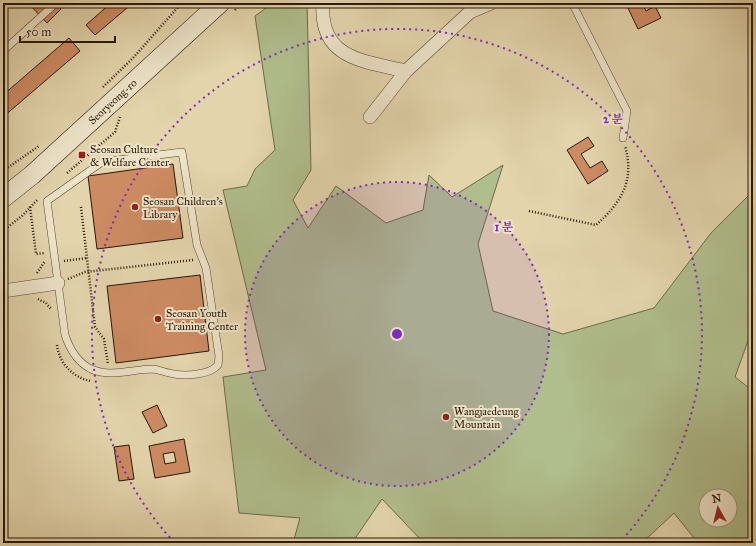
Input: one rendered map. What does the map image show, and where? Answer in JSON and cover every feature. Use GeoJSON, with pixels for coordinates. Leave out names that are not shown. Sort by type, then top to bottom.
{"type":"FeatureCollection","features":[{"type":"Feature","properties":{"kind":"street"},"geometry":{"type":"LineString","coordinates":[[323,3],[325,33],[338,49],[357,59],[406,70]]}},
{"type":"Feature","properties":{"kind":"street"},"geometry":{"type":"LineString","coordinates":[[370,117],[406,70],[470,12],[491,3]]}},
{"type":"Feature","properties":{"kind":"street","name":"Seoryeong-ro"},"geometry":{"type":"LineString","coordinates":[[3,198],[32,175],[225,8]]}},
{"type":"Feature","properties":{"kind":"street"},"geometry":{"type":"LineString","coordinates":[[3,291],[58,283]]}},
{"type":"Feature","properties":{"kind":"lane"},"geometry":{"type":"LineString","coordinates":[[3,51],[56,3]]}},
{"type":"Feature","properties":{"kind":"lane"},"geometry":{"type":"LineString","coordinates":[[572,3],[627,111],[623,138]]}},
{"type":"Feature","properties":{"kind":"lane"},"geometry":{"type":"LineString","coordinates":[[182,152],[197,245],[206,268],[219,360],[217,366],[212,370],[187,375],[153,370],[107,373],[93,369],[82,363],[73,354],[67,342],[58,283],[47,201],[102,162],[182,152]]}},
{"type":"Feature","properties":{"kind":"path"},"geometry":{"type":"LineString","coordinates":[[99,91],[133,58],[179,6],[179,3]]}},
{"type":"Feature","properties":{"kind":"path"},"geometry":{"type":"LineString","coordinates":[[225,8],[241,3]]}},
{"type":"Feature","properties":{"kind":"path"},"geometry":{"type":"LineString","coordinates":[[63,177],[116,132],[119,118],[125,113]]}},
{"type":"Feature","properties":{"kind":"path"},"geometry":{"type":"LineString","coordinates":[[528,211],[596,225],[609,214],[628,182],[628,158],[623,138]]}},
{"type":"Feature","properties":{"kind":"path"},"geometry":{"type":"LineString","coordinates":[[3,171],[41,145]]}},
{"type":"Feature","properties":{"kind":"path"},"geometry":{"type":"LineString","coordinates":[[3,231],[23,215],[40,197]]}},
{"type":"Feature","properties":{"kind":"path"},"geometry":{"type":"LineString","coordinates":[[30,207],[36,254],[46,252],[44,264],[36,274]]}},
{"type":"Feature","properties":{"kind":"path"},"geometry":{"type":"LineString","coordinates":[[81,207],[95,327],[104,339],[108,369]]}},
{"type":"Feature","properties":{"kind":"path"},"geometry":{"type":"LineString","coordinates":[[64,262],[87,258]]}},
{"type":"Feature","properties":{"kind":"path"},"geometry":{"type":"LineString","coordinates":[[58,283],[88,272],[203,259]]}},
{"type":"Feature","properties":{"kind":"path"},"geometry":{"type":"LineString","coordinates":[[34,298],[46,303],[54,313]]}},
{"type":"Feature","properties":{"kind":"path"},"geometry":{"type":"LineString","coordinates":[[57,343],[59,354],[67,368],[78,377],[91,381]]}},
{"type":"Feature","properties":{"kind":"green space"},"geometry":{"type":"Polygon","coordinates":[[[273,3],[307,3],[311,170],[293,200],[308,228],[336,186],[386,223],[423,210],[429,175],[452,197],[503,165],[478,244],[493,311],[563,334],[654,308],[711,233],[753,191],[753,327],[735,377],[753,391],[753,543],[698,543],[674,513],[642,543],[424,543],[382,499],[352,543],[293,543],[300,518],[239,513],[223,377],[266,370],[223,190],[247,186],[255,169],[275,150],[255,16],[273,3]]]}},
{"type":"Feature","properties":{"kind":"building"},"geometry":{"type":"Polygon","coordinates":[[[28,3],[55,3],[61,9],[47,23],[28,3]]]}},
{"type":"Feature","properties":{"kind":"building"},"geometry":{"type":"Polygon","coordinates":[[[111,3],[133,3],[95,35],[86,25],[111,3]]]}},
{"type":"Feature","properties":{"kind":"building"},"geometry":{"type":"Polygon","coordinates":[[[638,3],[642,3],[646,11],[655,6],[661,18],[638,29],[628,8],[638,3]]]}},
{"type":"Feature","properties":{"kind":"building"},"geometry":{"type":"Polygon","coordinates":[[[69,38],[80,51],[3,117],[3,95],[69,38]]]}},
{"type":"Feature","properties":{"kind":"building"},"geometry":{"type":"Polygon","coordinates":[[[588,137],[594,146],[581,154],[590,168],[602,161],[608,171],[588,184],[567,150],[588,137]]]}},
{"type":"Feature","properties":{"kind":"building"},"geometry":{"type":"Polygon","coordinates":[[[173,164],[183,238],[97,249],[88,176],[173,164]]]}},
{"type":"Feature","properties":{"kind":"building","name":"Seosan Youth Training Center"},"geometry":{"type":"Polygon","coordinates":[[[200,275],[209,351],[116,363],[107,286],[200,275]]]}},
{"type":"Feature","properties":{"kind":"building"},"geometry":{"type":"Polygon","coordinates":[[[157,405],[167,426],[153,433],[142,412],[157,405]]]}},
{"type":"Feature","properties":{"kind":"building"},"geometry":{"type":"Polygon","coordinates":[[[184,439],[190,472],[155,478],[149,446],[184,439]],[[174,452],[163,454],[165,464],[176,462],[174,452]]]}},
{"type":"Feature","properties":{"kind":"building"},"geometry":{"type":"Polygon","coordinates":[[[129,445],[134,479],[119,481],[114,447],[129,445]]]}},
{"type":"Feature","properties":{"kind":"place","name":"Seosan Culture & Welfare Center"},"geometry":{"type":"Point","coordinates":[82,155]}},
{"type":"Feature","properties":{"kind":"place","name":"Seosan Children's Library"},"geometry":{"type":"Point","coordinates":[135,207]}},
{"type":"Feature","properties":{"kind":"place","name":"Seosan Youth Training Center"},"geometry":{"type":"Point","coordinates":[158,319]}},
{"type":"Feature","properties":{"kind":"place","name":"Wangjaedeung Mountain"},"geometry":{"type":"Point","coordinates":[446,417]}}]}
